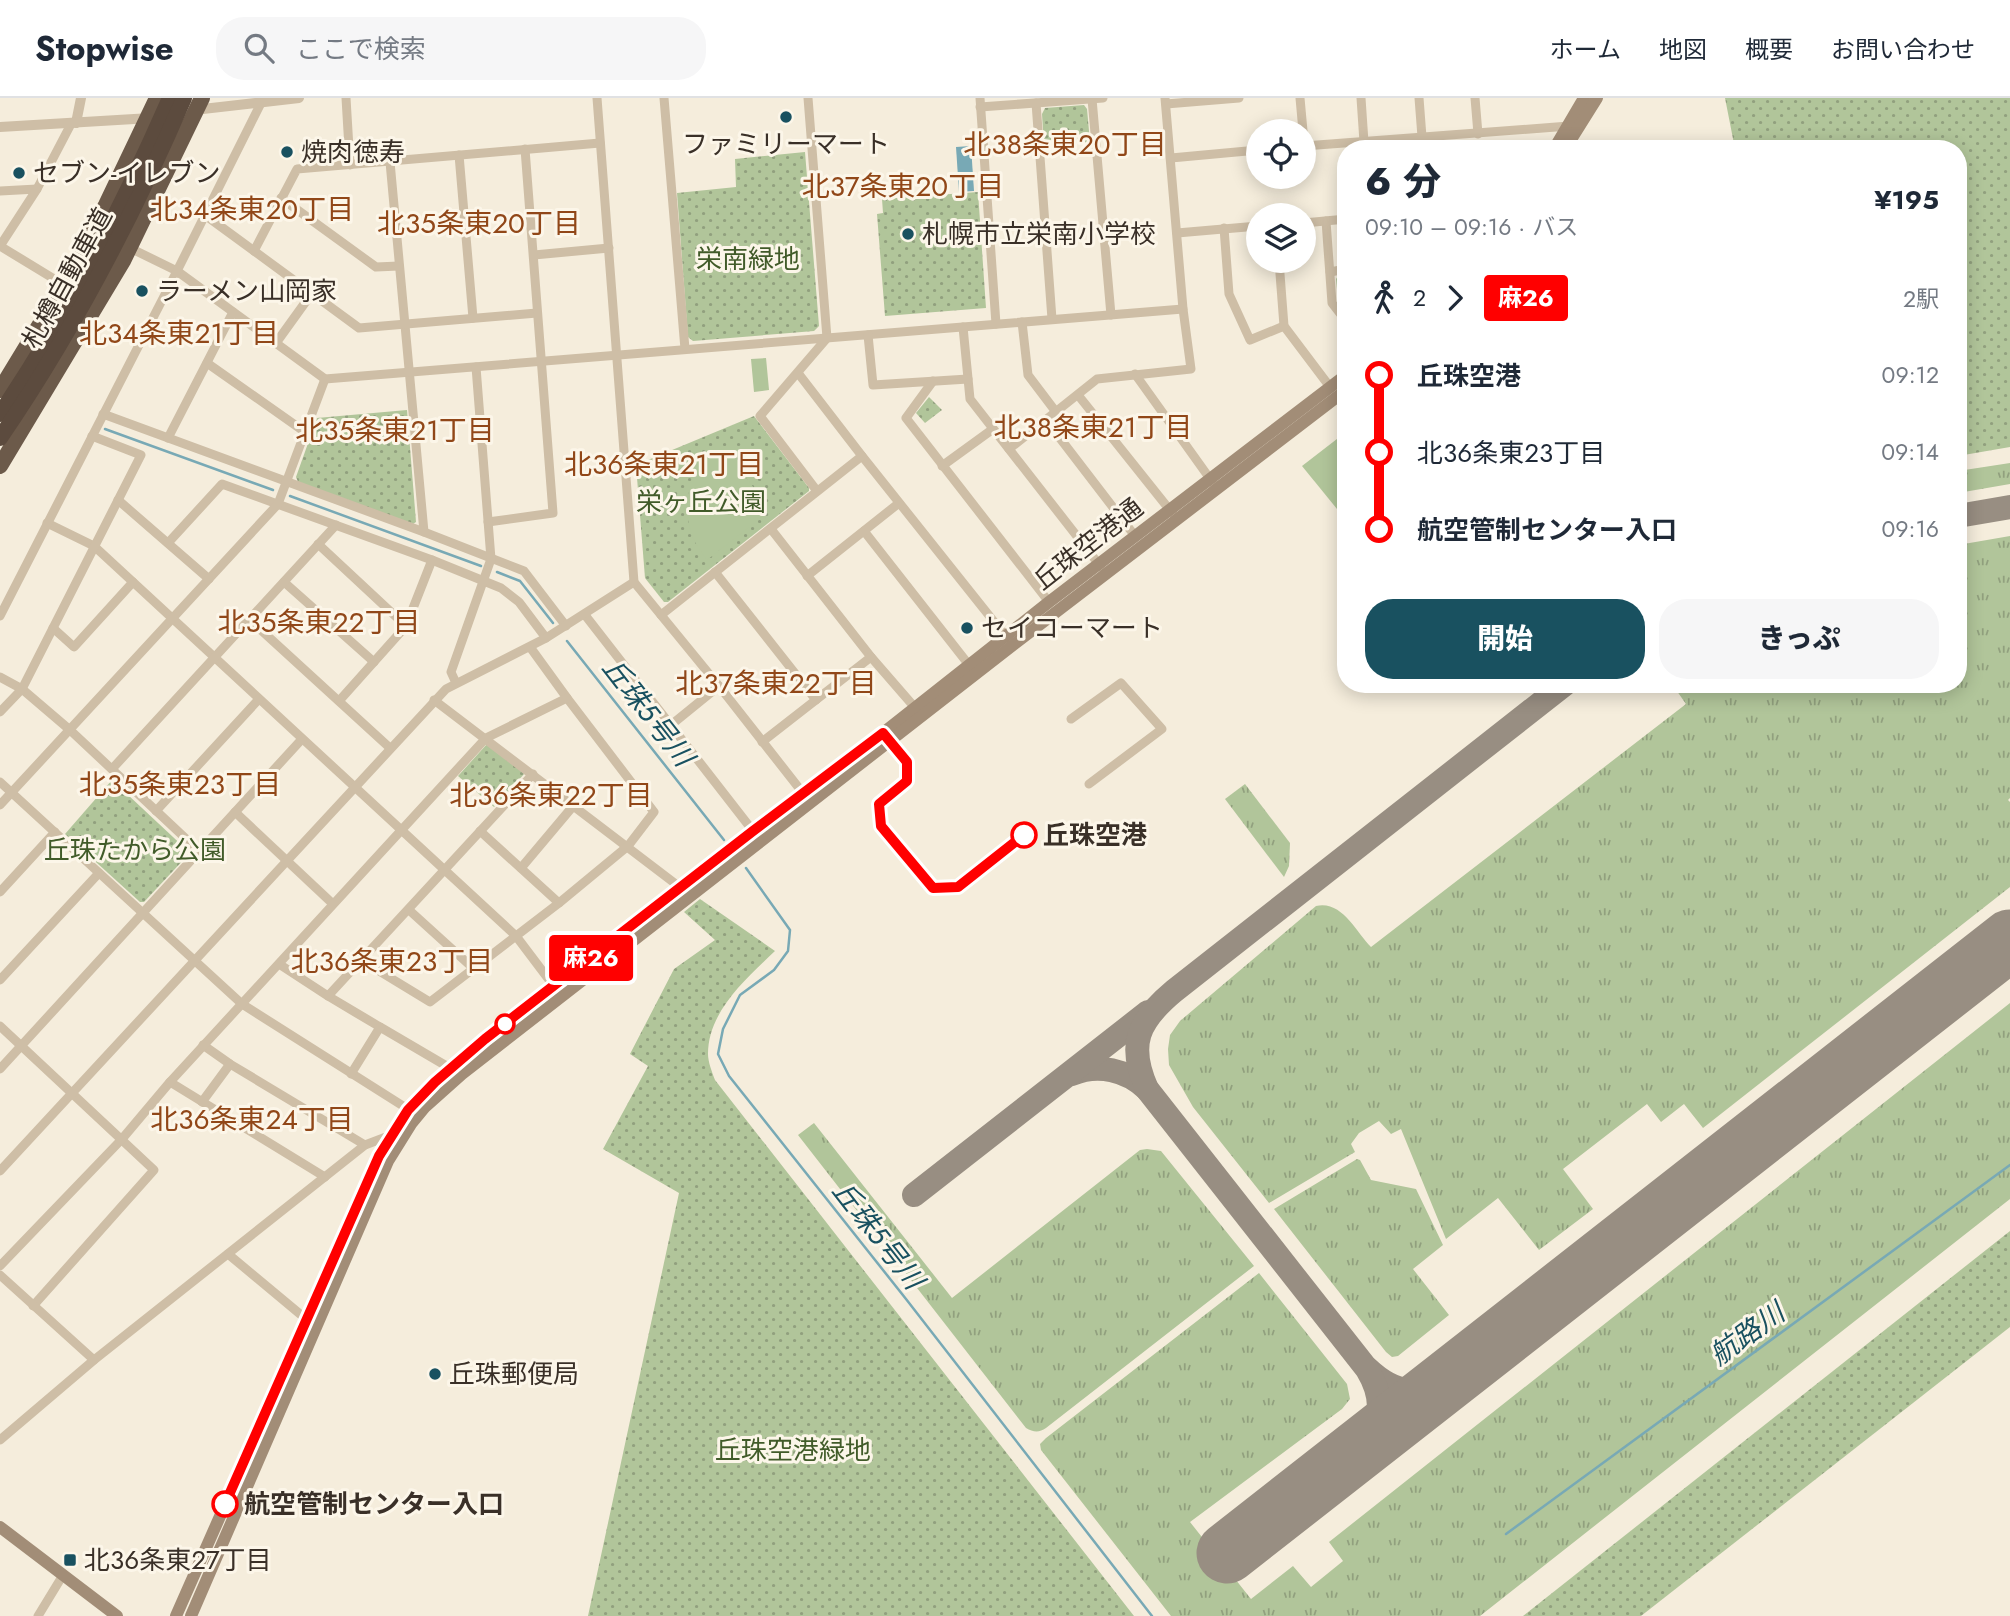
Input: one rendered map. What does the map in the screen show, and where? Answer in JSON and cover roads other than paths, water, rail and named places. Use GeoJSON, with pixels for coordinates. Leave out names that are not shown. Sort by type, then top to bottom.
{"type":"FeatureCollection","features":[{"type":"Feature","properties":{"kind":"highway"},"geometry":{"type":"LineString","coordinates":[[0,390],[64,285],[157,98]]}},
{"type":"Feature","properties":{"kind":"highway","name":"札樽自動車道"},"geometry":{"type":"LineString","coordinates":[[0,414],[61,316],[108,230],[142,163],[170,98]]}},
{"type":"Feature","properties":{"kind":"highway","name":"札樽自動車道"},"geometry":{"type":"LineString","coordinates":[[0,438],[73,323],[120,237],[154,169],[184,98]]}},
{"type":"Feature","properties":{"kind":"highway"},"geometry":{"type":"LineString","coordinates":[[0,466],[130,248],[200,104]]}},
{"type":"Feature","properties":{"kind":"main road"},"geometry":{"type":"LineString","coordinates":[[1568,140],[1584,98]]}},
{"type":"Feature","properties":{"kind":"main road"},"geometry":{"type":"LineString","coordinates":[[1562,140],[1597,98]]}},
{"type":"Feature","properties":{"kind":"main road","name":"丘珠空港通"},"geometry":{"type":"LineString","coordinates":[[1214,484],[1337,382]]}},
{"type":"Feature","properties":{"kind":"main road","name":"丘珠空港通"},"geometry":{"type":"LineString","coordinates":[[176,1616],[379,1156],[414,1112],[456,1071],[1009,641],[1214,484],[1337,396]]}},
{"type":"Feature","properties":{"kind":"main road","name":"丘珠空港通"},"geometry":{"type":"LineString","coordinates":[[918,712],[969,665],[1009,641],[1049,602],[1102,569],[1135,536],[1173,515]]}},
{"type":"Feature","properties":{"kind":"main road","name":"丘珠空港通"},"geometry":{"type":"LineString","coordinates":[[558,991],[753,831],[807,798]]}},
{"type":"Feature","properties":{"kind":"main road","name":"丘珠空港通"},"geometry":{"type":"LineString","coordinates":[[191,1616],[396,1138]]}},
{"type":"Feature","properties":{"kind":"main road"},"geometry":{"type":"LineString","coordinates":[[0,1527],[117,1616]]}},
{"type":"Feature","properties":{"kind":"street"},"geometry":{"type":"LineString","coordinates":[[64,285],[0,246],[74,124],[81,98]]}},
{"type":"Feature","properties":{"kind":"street"},"geometry":{"type":"LineString","coordinates":[[0,127],[148,118],[200,104],[299,98]]}},
{"type":"Feature","properties":{"kind":"street"},"geometry":{"type":"LineString","coordinates":[[346,98],[350,165]]}},
{"type":"Feature","properties":{"kind":"street"},"geometry":{"type":"LineString","coordinates":[[597,98],[634,582],[807,798]]}},
{"type":"Feature","properties":{"kind":"street"},"geometry":{"type":"LineString","coordinates":[[664,98],[685,349]]}},
{"type":"Feature","properties":{"kind":"street"},"geometry":{"type":"LineString","coordinates":[[808,98],[827,338],[760,416],[817,491]]}},
{"type":"Feature","properties":{"kind":"street"},"geometry":{"type":"LineString","coordinates":[[996,324],[980,103],[1036,103],[1103,98]]}},
{"type":"Feature","properties":{"kind":"street"},"geometry":{"type":"LineString","coordinates":[[1009,449],[1097,379],[1191,369],[1183,309],[1165,101],[1239,98]]}},
{"type":"Feature","properties":{"kind":"street"},"geometry":{"type":"LineString","coordinates":[[1300,98],[1302,119]]}},
{"type":"Feature","properties":{"kind":"street"},"geometry":{"type":"LineString","coordinates":[[1361,98],[1364,140]]}},
{"type":"Feature","properties":{"kind":"street"},"geometry":{"type":"LineString","coordinates":[[1419,98],[1422,137]]}},
{"type":"Feature","properties":{"kind":"street"},"geometry":{"type":"LineString","coordinates":[[1475,98],[1478,134]]}},
{"type":"Feature","properties":{"kind":"street"},"geometry":{"type":"LineString","coordinates":[[1092,99],[1111,315]]}},
{"type":"Feature","properties":{"kind":"street"},"geometry":{"type":"LineString","coordinates":[[0,616],[261,101]]}},
{"type":"Feature","properties":{"kind":"street"},"geometry":{"type":"LineString","coordinates":[[1036,103],[1052,320]]}},
{"type":"Feature","properties":{"kind":"street"},"geometry":{"type":"LineString","coordinates":[[1387,140],[1572,129]]}},
{"type":"Feature","properties":{"kind":"street"},"geometry":{"type":"LineString","coordinates":[[254,251],[297,169],[600,143]]}},
{"type":"Feature","properties":{"kind":"street"},"geometry":{"type":"LineString","coordinates":[[1316,145],[1337,144]]}},
{"type":"Feature","properties":{"kind":"street"},"geometry":{"type":"LineString","coordinates":[[488,522],[553,513],[525,149]]}},
{"type":"Feature","properties":{"kind":"street"},"geometry":{"type":"LineString","coordinates":[[1171,158],[1246,151]]}},
{"type":"Feature","properties":{"kind":"street"},"geometry":{"type":"LineString","coordinates":[[459,155],[473,318]]}},
{"type":"Feature","properties":{"kind":"street"},"geometry":{"type":"LineString","coordinates":[[390,162],[424,532]]}},
{"type":"Feature","properties":{"kind":"street"},"geometry":{"type":"LineString","coordinates":[[0,191],[37,189]]}},
{"type":"Feature","properties":{"kind":"street"},"geometry":{"type":"LineString","coordinates":[[281,198],[376,267],[399,266]]}},
{"type":"Feature","properties":{"kind":"street"},"geometry":{"type":"LineString","coordinates":[[205,215],[359,328],[537,313]]}},
{"type":"Feature","properties":{"kind":"street"},"geometry":{"type":"LineString","coordinates":[[1316,222],[1337,220]]}},
{"type":"Feature","properties":{"kind":"street"},"geometry":{"type":"LineString","coordinates":[[1326,221],[1332,303],[1337,309]]}},
{"type":"Feature","properties":{"kind":"street"},"geometry":{"type":"LineString","coordinates":[[1177,233],[1246,227]]}},
{"type":"Feature","properties":{"kind":"street"},"geometry":{"type":"LineString","coordinates":[[1224,229],[1229,293],[1250,340],[1284,326]]}},
{"type":"Feature","properties":{"kind":"street"},"geometry":{"type":"LineString","coordinates":[[130,248],[177,271],[325,379],[1183,309]]}},
{"type":"Feature","properties":{"kind":"street"},"geometry":{"type":"LineString","coordinates":[[534,255],[609,248]]}},
{"type":"Feature","properties":{"kind":"street"},"geometry":{"type":"LineString","coordinates":[[1330,272],[1337,271]]}},
{"type":"Feature","properties":{"kind":"street"},"geometry":{"type":"LineString","coordinates":[[1280,273],[1284,326],[1330,387]]}},
{"type":"Feature","properties":{"kind":"street"},"geometry":{"type":"LineString","coordinates":[[276,343],[312,293]]}},
{"type":"Feature","properties":{"kind":"street"},"geometry":{"type":"LineString","coordinates":[[168,438],[233,312]]}},
{"type":"Feature","properties":{"kind":"street"},"geometry":{"type":"LineString","coordinates":[[1022,322],[1028,375],[1056,412]]}},
{"type":"Feature","properties":{"kind":"street"},"geometry":{"type":"LineString","coordinates":[[964,327],[970,399],[1102,569]]}},
{"type":"Feature","properties":{"kind":"street"},"geometry":{"type":"LineString","coordinates":[[868,335],[873,385],[968,379]]}},
{"type":"Feature","properties":{"kind":"street"},"geometry":{"type":"LineString","coordinates":[[207,363],[305,432]]}},
{"type":"Feature","properties":{"kind":"street"},"geometry":{"type":"LineString","coordinates":[[456,683],[451,673],[492,559],[476,367]]}},
{"type":"Feature","properties":{"kind":"street"},"geometry":{"type":"LineString","coordinates":[[798,373],[1009,641]]}},
{"type":"Feature","properties":{"kind":"street"},"geometry":{"type":"LineString","coordinates":[[1135,374],[1214,484]]}},
{"type":"Feature","properties":{"kind":"street"},"geometry":{"type":"LineString","coordinates":[[0,805],[278,504],[325,379]]}},
{"type":"Feature","properties":{"kind":"street"},"geometry":{"type":"LineString","coordinates":[[933,381],[906,418],[1049,602]]}},
{"type":"Feature","properties":{"kind":"street"},"geometry":{"type":"LineString","coordinates":[[1078,395],[1173,515]]}},
{"type":"Feature","properties":{"kind":"street"},"geometry":{"type":"LineString","coordinates":[[103,414],[424,532],[524,572],[566,626]]}},
{"type":"Feature","properties":{"kind":"street"},"geometry":{"type":"LineString","coordinates":[[1046,420],[1135,536]]}},
{"type":"Feature","properties":{"kind":"street"},"geometry":{"type":"LineString","coordinates":[[942,466],[993,429]]}},
{"type":"Feature","properties":{"kind":"street"},"geometry":{"type":"LineString","coordinates":[[0,712],[22,689],[141,455],[92,436]]}},
{"type":"Feature","properties":{"kind":"street"},"geometry":{"type":"LineString","coordinates":[[661,615],[862,456]]}},
{"type":"Feature","properties":{"kind":"street"},"geometry":{"type":"LineString","coordinates":[[168,543],[222,484],[432,559],[501,588],[519,602],[546,638]]}},
{"type":"Feature","properties":{"kind":"street"},"geometry":{"type":"LineString","coordinates":[[118,500],[209,579]]}},
{"type":"Feature","properties":{"kind":"street"},"geometry":{"type":"LineString","coordinates":[[807,576],[899,503]]}},
{"type":"Feature","properties":{"kind":"street"},"geometry":{"type":"LineString","coordinates":[[47,523],[94,546],[516,936],[558,991]]}},
{"type":"Feature","properties":{"kind":"street"},"geometry":{"type":"LineString","coordinates":[[112,769],[336,525]]}},
{"type":"Feature","properties":{"kind":"street"},"geometry":{"type":"LineString","coordinates":[[771,529],[871,657],[918,712]]}},
{"type":"Feature","properties":{"kind":"street"},"geometry":{"type":"LineString","coordinates":[[864,531],[969,665]]}},
{"type":"Feature","properties":{"kind":"street"},"geometry":{"type":"LineString","coordinates":[[318,544],[407,626]]}},
{"type":"Feature","properties":{"kind":"street"},"geometry":{"type":"LineString","coordinates":[[339,701],[407,626],[432,559]]}},
{"type":"Feature","properties":{"kind":"street"},"geometry":{"type":"LineString","coordinates":[[715,572],[816,700]]}},
{"type":"Feature","properties":{"kind":"street"},"geometry":{"type":"LineString","coordinates":[[53,628],[74,647],[133,582]]}},
{"type":"Feature","properties":{"kind":"street"},"geometry":{"type":"LineString","coordinates":[[284,582],[374,662]]}},
{"type":"Feature","properties":{"kind":"street"},"geometry":{"type":"LineString","coordinates":[[0,1171],[434,700],[456,683],[546,638],[634,582]]}},
{"type":"Feature","properties":{"kind":"street"},"geometry":{"type":"LineString","coordinates":[[584,615],[753,831]]}},
{"type":"Feature","properties":{"kind":"street"},"geometry":{"type":"LineString","coordinates":[[250,620],[390,748]]}},
{"type":"Feature","properties":{"kind":"street"},"geometry":{"type":"LineString","coordinates":[[361,960],[430,1002],[628,846],[654,812],[530,647]]}},
{"type":"Feature","properties":{"kind":"street"},"geometry":{"type":"LineString","coordinates":[[762,743],[871,657]]}},
{"type":"Feature","properties":{"kind":"street"},"geometry":{"type":"LineString","coordinates":[[0,677],[22,689],[70,730],[199,851]]}},
{"type":"Feature","properties":{"kind":"street"},"geometry":{"type":"LineString","coordinates":[[1071,719],[1121,683],[1162,729],[1089,783]]}},
{"type":"Feature","properties":{"kind":"street"},"geometry":{"type":"LineString","coordinates":[[671,725],[719,686]]}},
{"type":"Feature","properties":{"kind":"street"},"geometry":{"type":"LineString","coordinates":[[0,1266],[122,1139],[203,1045],[486,738],[566,698]]}},
{"type":"Feature","properties":{"kind":"street"},"geometry":{"type":"LineString","coordinates":[[156,811],[259,699]]}},
{"type":"Feature","properties":{"kind":"street"},"geometry":{"type":"LineString","coordinates":[[434,700],[681,888]]}},
{"type":"Feature","properties":{"kind":"street"},"geometry":{"type":"LineString","coordinates":[[0,1069],[302,739]]}},
{"type":"Feature","properties":{"kind":"street"},"geometry":{"type":"LineString","coordinates":[[328,996],[533,774]]}},
{"type":"Feature","properties":{"kind":"street"},"geometry":{"type":"LineString","coordinates":[[0,782],[242,1004],[414,1112]]}},
{"type":"Feature","properties":{"kind":"street"},"geometry":{"type":"LineString","coordinates":[[521,869],[574,805]]}},
{"type":"Feature","properties":{"kind":"street"},"geometry":{"type":"LineString","coordinates":[[235,812],[333,904]]}},
{"type":"Feature","properties":{"kind":"street"},"geometry":{"type":"LineString","coordinates":[[480,831],[559,903]]}},
{"type":"Feature","properties":{"kind":"street"},"geometry":{"type":"LineString","coordinates":[[0,892],[55,832]]}},
{"type":"Feature","properties":{"kind":"street"},"geometry":{"type":"LineString","coordinates":[[0,980],[99,873]]}},
{"type":"Feature","properties":{"kind":"street"},"geometry":{"type":"LineString","coordinates":[[409,910],[474,969]]}},
{"type":"Feature","properties":{"kind":"street"},"geometry":{"type":"LineString","coordinates":[[279,964],[456,1071]]}},
{"type":"Feature","properties":{"kind":"street"},"geometry":{"type":"LineString","coordinates":[[0,1026],[154,1170],[33,1306]]}},
{"type":"Feature","properties":{"kind":"street"},"geometry":{"type":"LineString","coordinates":[[351,1074],[380,1027]]}},
{"type":"Feature","properties":{"kind":"street"},"geometry":{"type":"LineString","coordinates":[[203,1045],[365,1145]]}},
{"type":"Feature","properties":{"kind":"street"},"geometry":{"type":"LineString","coordinates":[[202,1102],[230,1064]]}},
{"type":"Feature","properties":{"kind":"street"},"geometry":{"type":"LineString","coordinates":[[170,1082],[325,1177]]}},
{"type":"Feature","properties":{"kind":"street"},"geometry":{"type":"LineString","coordinates":[[0,1440],[94,1360],[365,1145],[396,1138]]}},
{"type":"Feature","properties":{"kind":"street"},"geometry":{"type":"LineString","coordinates":[[228,1254],[306,1319]]}},
{"type":"Feature","properties":{"kind":"street"},"geometry":{"type":"LineString","coordinates":[[0,1275],[94,1360]]}},
{"type":"Feature","properties":{"kind":"street"},"geometry":{"type":"LineString","coordinates":[[38,1616],[63,1574]]}},
{"type":"Feature","properties":{"kind":"water"},"geometry":{"type":"Polygon","coordinates":[[[971,146],[974,191],[959,192],[956,147],[971,146]]]}},
{"type":"Feature","properties":{"kind":"waterway","name":"丘珠５号川"},"geometry":{"type":"LineString","coordinates":[[105,429],[273,490]]}},
{"type":"Feature","properties":{"kind":"waterway","name":"丘珠５号川"},"geometry":{"type":"LineString","coordinates":[[290,496],[481,566]]}},
{"type":"Feature","properties":{"kind":"waterway","name":"丘珠５号川"},"geometry":{"type":"LineString","coordinates":[[497,572],[520,581],[553,623]]}},
{"type":"Feature","properties":{"kind":"waterway","name":"丘珠５号川"},"geometry":{"type":"LineString","coordinates":[[567,641],[724,840]]}},
{"type":"Feature","properties":{"kind":"waterway","name":"丘珠５号川"},"geometry":{"type":"LineString","coordinates":[[746,868],[790,930],[788,951],[774,970],[740,995],[723,1029],[718,1054],[729,1076],[1152,1616]]}},
{"type":"Feature","properties":{"kind":"waterway","name":"航路川"},"geometry":{"type":"LineString","coordinates":[[1506,1534],[2010,1165]]}},
{"type":"Feature","properties":{"kind":"place","name":"ファミリーマート"},"geometry":{"type":"Point","coordinates":[786,117]}},
{"type":"Feature","properties":{"kind":"place","name":"焼肉徳寿"},"geometry":{"type":"Point","coordinates":[287,152]}},
{"type":"Feature","properties":{"kind":"place","name":"セブン-イレブン"},"geometry":{"type":"Point","coordinates":[19,173]}},
{"type":"Feature","properties":{"kind":"place","name":"札幌市立栄南小学校"},"geometry":{"type":"Point","coordinates":[908,234]}},
{"type":"Feature","properties":{"kind":"place","name":"ラーメン山岡家"},"geometry":{"type":"Point","coordinates":[142,291]}},
{"type":"Feature","properties":{"kind":"place","name":"セイコーマート"},"geometry":{"type":"Point","coordinates":[967,628]}},
{"type":"Feature","properties":{"kind":"place","name":"丘珠空港"},"geometry":{"type":"Point","coordinates":[1024,835]}},
{"type":"Feature","properties":{"kind":"place","name":"丘珠郵便局"},"geometry":{"type":"Point","coordinates":[435,1374]}},
{"type":"Feature","properties":{"kind":"place","name":"航空管制センター入口"},"geometry":{"type":"Point","coordinates":[225,1504]}},
{"type":"Feature","properties":{"kind":"place","name":"北36条東27丁目"},"geometry":{"type":"Point","coordinates":[70,1560]}},
{"type":"Feature","properties":{"kind":"district","name":"北38条東20丁目"},"geometry":{"type":"Point","coordinates":[1065,144]}},
{"type":"Feature","properties":{"kind":"district","name":"北37条東20丁目"},"geometry":{"type":"Point","coordinates":[903,186]}},
{"type":"Feature","properties":{"kind":"district","name":"北34条東20丁目"},"geometry":{"type":"Point","coordinates":[252,209]}},
{"type":"Feature","properties":{"kind":"district","name":"北35条東20丁目"},"geometry":{"type":"Point","coordinates":[479,223]}},
{"type":"Feature","properties":{"kind":"district","name":"北34条東21丁目"},"geometry":{"type":"Point","coordinates":[179,333]}},
{"type":"Feature","properties":{"kind":"district","name":"北38条東21丁目"},"geometry":{"type":"Point","coordinates":[1093,427]}},
{"type":"Feature","properties":{"kind":"district","name":"北35条東21丁目"},"geometry":{"type":"Point","coordinates":[395,430]}},
{"type":"Feature","properties":{"kind":"district","name":"北36条東21丁目"},"geometry":{"type":"Point","coordinates":[664,464]}},
{"type":"Feature","properties":{"kind":"district","name":"北35条東22丁目"},"geometry":{"type":"Point","coordinates":[319,622]}},
{"type":"Feature","properties":{"kind":"district","name":"北37条東22丁目"},"geometry":{"type":"Point","coordinates":[776,683]}},
{"type":"Feature","properties":{"kind":"district","name":"北35条東23丁目"},"geometry":{"type":"Point","coordinates":[180,784]}},
{"type":"Feature","properties":{"kind":"district","name":"北36条東22丁目"},"geometry":{"type":"Point","coordinates":[551,795]}},
{"type":"Feature","properties":{"kind":"district","name":"北36条東23丁目"},"geometry":{"type":"Point","coordinates":[392,961]}},
{"type":"Feature","properties":{"kind":"district","name":"北36条東24丁目"},"geometry":{"type":"Point","coordinates":[252,1119]}},
{"type":"Feature","properties":{"kind":"park label","name":"栄南緑地"},"geometry":{"type":"Point","coordinates":[748,259]}},
{"type":"Feature","properties":{"kind":"park label","name":"栄ヶ丘公園"},"geometry":{"type":"Point","coordinates":[701,502]}},
{"type":"Feature","properties":{"kind":"park label","name":"丘珠たから公園"},"geometry":{"type":"Point","coordinates":[135,850]}},
{"type":"Feature","properties":{"kind":"park label","name":"丘珠空港緑地"},"geometry":{"type":"Point","coordinates":[793,1450]}}]}
